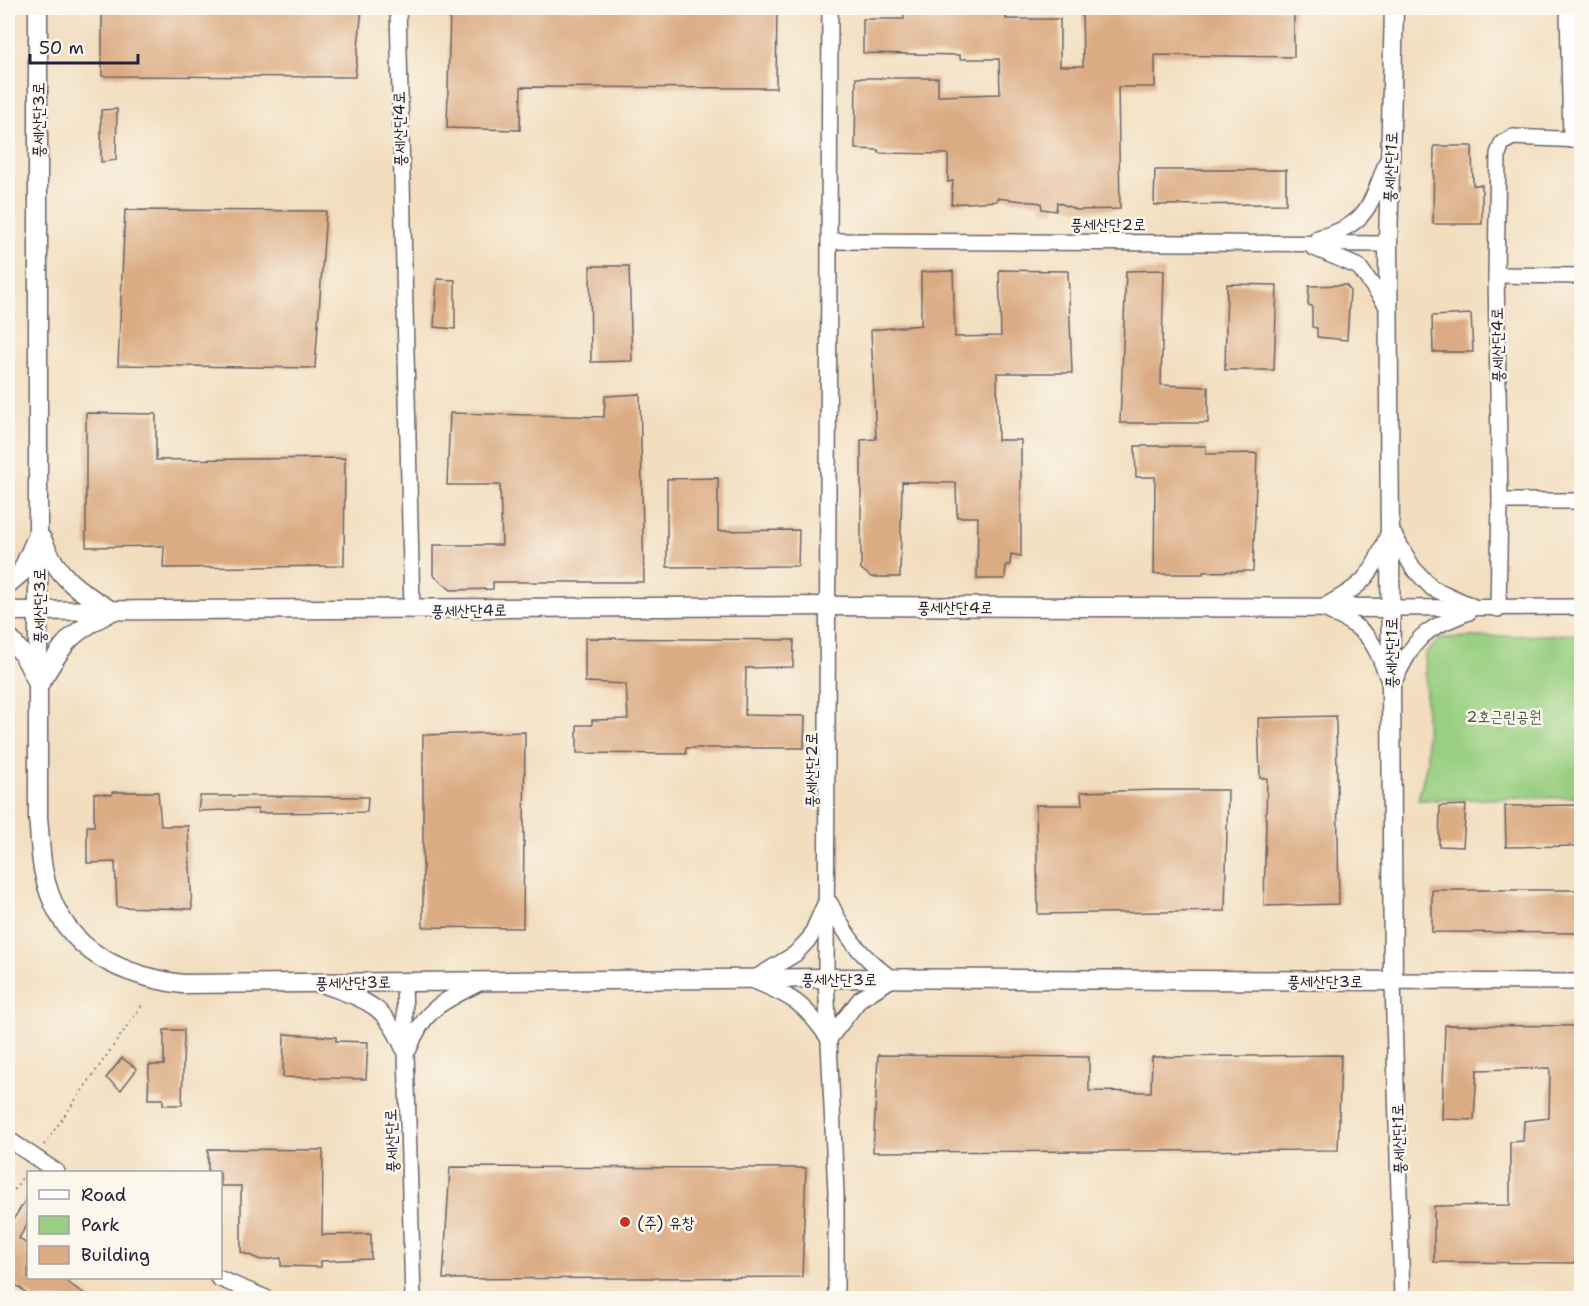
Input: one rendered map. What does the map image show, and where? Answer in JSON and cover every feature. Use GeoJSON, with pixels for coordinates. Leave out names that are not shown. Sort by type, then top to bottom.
{"type":"FeatureCollection","features":[{"type":"Feature","properties":{"kind":"street","name":"풍세산단3로"},"geometry":{"type":"LineString","coordinates":[[38,8],[38,818],[43,870],[54,903],[71,932],[97,957],[120,970],[150,980],[182,984],[826,978],[1581,982]]}},
{"type":"Feature","properties":{"kind":"street","name":"풍세산단4로"},"geometry":{"type":"LineString","coordinates":[[398,8],[412,610]]}},
{"type":"Feature","properties":{"kind":"street","name":"풍세산단2로"},"geometry":{"type":"LineString","coordinates":[[830,8],[830,606],[826,978],[836,1192],[836,1299]]}},
{"type":"Feature","properties":{"kind":"street","name":"풍세산단1로"},"geometry":{"type":"LineString","coordinates":[[1394,8],[1388,307],[1394,981],[1402,1299]]}},
{"type":"Feature","properties":{"kind":"street"},"geometry":{"type":"LineString","coordinates":[[1568,8],[1576,140]]}},
{"type":"Feature","properties":{"kind":"street","name":"풍세산단4로"},"geometry":{"type":"LineString","coordinates":[[1498,609],[1500,501],[1496,275],[1497,166],[1502,143],[1513,137],[1576,140]]}},
{"type":"Feature","properties":{"kind":"street"},"geometry":{"type":"LineString","coordinates":[[1301,243],[1340,232],[1368,210],[1390,153]]}},
{"type":"Feature","properties":{"kind":"street","name":"풍세산단2로"},"geometry":{"type":"LineString","coordinates":[[829,241],[1388,244]]}},
{"type":"Feature","properties":{"kind":"street"},"geometry":{"type":"LineString","coordinates":[[1301,243],[1343,258],[1359,267],[1388,307]]}},
{"type":"Feature","properties":{"kind":"street"},"geometry":{"type":"LineString","coordinates":[[1496,275],[1581,276]]}},
{"type":"Feature","properties":{"kind":"street"},"geometry":{"type":"LineString","coordinates":[[1500,501],[1581,501]]}},
{"type":"Feature","properties":{"kind":"street"},"geometry":{"type":"LineString","coordinates":[[1390,528],[1376,566],[1365,580],[1321,608],[1366,632],[1377,651],[1391,687]]}},
{"type":"Feature","properties":{"kind":"street"},"geometry":{"type":"LineString","coordinates":[[1390,528],[1413,568],[1432,588],[1478,609]]}},
{"type":"Feature","properties":{"kind":"street"},"geometry":{"type":"LineString","coordinates":[[8,584],[21,573],[39,531]]}},
{"type":"Feature","properties":{"kind":"street"},"geometry":{"type":"LineString","coordinates":[[39,531],[51,560],[65,580],[79,592],[112,611]]}},
{"type":"Feature","properties":{"kind":"street","name":"풍세산단4로"},"geometry":{"type":"LineString","coordinates":[[8,611],[830,606],[1478,609],[1581,607]]}},
{"type":"Feature","properties":{"kind":"street"},"geometry":{"type":"LineString","coordinates":[[1391,687],[1421,635],[1434,625],[1478,609]]}},
{"type":"Feature","properties":{"kind":"street"},"geometry":{"type":"LineString","coordinates":[[39,684],[62,645],[78,630],[112,611]]}},
{"type":"Feature","properties":{"kind":"street"},"geometry":{"type":"LineString","coordinates":[[8,637],[23,654],[39,684]]}},
{"type":"Feature","properties":{"kind":"street"},"geometry":{"type":"LineString","coordinates":[[752,980],[794,998],[810,1012],[829,1038],[860,999],[892,979],[857,951],[843,931],[828,897]]}},
{"type":"Feature","properties":{"kind":"street"},"geometry":{"type":"LineString","coordinates":[[752,980],[795,954],[810,938],[828,897]]}},
{"type":"Feature","properties":{"kind":"street"},"geometry":{"type":"LineString","coordinates":[[406,1057],[418,1025],[429,1012],[483,981]]}},
{"type":"Feature","properties":{"kind":"street","name":"풍세산단로"},"geometry":{"type":"LineString","coordinates":[[404,982],[413,1299]]}},
{"type":"Feature","properties":{"kind":"street"},"geometry":{"type":"LineString","coordinates":[[317,983],[364,1000],[384,1013],[395,1030],[406,1057]]}},
{"type":"Feature","properties":{"kind":"street"},"geometry":{"type":"LineString","coordinates":[[8,1139],[54,1171]]}},
{"type":"Feature","properties":{"kind":"street"},"geometry":{"type":"LineString","coordinates":[[220,1279],[266,1299]]}},
{"type":"Feature","properties":{"kind":"path"},"geometry":{"type":"LineString","coordinates":[[8,1200],[142,1005]]}},
{"type":"Feature","properties":{"kind":"green space","name":"2호근린공원"},"geometry":{"type":"Polygon","coordinates":[[[1581,634],[1581,797],[1418,800],[1427,763],[1425,653],[1442,638],[1581,634]]]}},
{"type":"Feature","properties":{"kind":"building"},"geometry":{"type":"Polygon","coordinates":[[[102,8],[362,8],[355,77],[102,76],[102,8]]]}},
{"type":"Feature","properties":{"kind":"building"},"geometry":{"type":"Polygon","coordinates":[[[450,8],[777,8],[776,88],[521,87],[520,130],[447,128],[450,8]]]}},
{"type":"Feature","properties":{"kind":"building"},"geometry":{"type":"Polygon","coordinates":[[[904,8],[1006,8],[1006,19],[1060,19],[1060,66],[1083,66],[1082,8],[1294,9],[1294,57],[1155,55],[1155,87],[1118,87],[1120,209],[1077,210],[1057,202],[1056,211],[1042,209],[1041,203],[997,198],[997,201],[951,204],[953,181],[948,182],[948,154],[879,153],[878,150],[855,149],[856,78],[938,78],[938,96],[1000,94],[999,59],[960,59],[960,55],[863,53],[863,19],[904,19],[904,8]]]}},
{"type":"Feature","properties":{"kind":"building"},"geometry":{"type":"Polygon","coordinates":[[[117,109],[116,160],[101,162],[101,110],[117,109]]]}},
{"type":"Feature","properties":{"kind":"building"},"geometry":{"type":"Polygon","coordinates":[[[1434,146],[1472,146],[1473,185],[1482,185],[1482,224],[1433,224],[1434,146]]]}},
{"type":"Feature","properties":{"kind":"building"},"geometry":{"type":"Polygon","coordinates":[[[1155,170],[1286,170],[1286,204],[1154,205],[1155,170]]]}},
{"type":"Feature","properties":{"kind":"building"},"geometry":{"type":"Polygon","coordinates":[[[125,210],[326,211],[315,368],[118,365],[125,210]]]}},
{"type":"Feature","properties":{"kind":"building"},"geometry":{"type":"Polygon","coordinates":[[[590,266],[629,266],[632,361],[591,362],[590,266]]]}},
{"type":"Feature","properties":{"kind":"building"},"geometry":{"type":"Polygon","coordinates":[[[999,270],[1068,271],[1072,373],[997,373],[998,440],[1021,440],[1021,556],[1011,554],[1010,565],[1006,565],[1005,579],[977,579],[978,517],[957,517],[956,483],[902,482],[900,577],[871,577],[861,569],[861,440],[876,439],[871,330],[921,325],[921,272],[953,271],[955,337],[1001,336],[999,270]]]}},
{"type":"Feature","properties":{"kind":"building"},"geometry":{"type":"Polygon","coordinates":[[[1164,270],[1161,385],[1208,387],[1208,423],[1120,423],[1126,271],[1164,270]]]}},
{"type":"Feature","properties":{"kind":"building"},"geometry":{"type":"Polygon","coordinates":[[[437,279],[455,280],[455,329],[434,327],[437,279]]]}},
{"type":"Feature","properties":{"kind":"building"},"geometry":{"type":"Polygon","coordinates":[[[1227,284],[1277,285],[1274,370],[1225,370],[1227,284]]]}},
{"type":"Feature","properties":{"kind":"building"},"geometry":{"type":"Polygon","coordinates":[[[1346,285],[1350,290],[1347,340],[1317,337],[1317,328],[1312,327],[1312,306],[1308,305],[1309,286],[1346,285]]]}},
{"type":"Feature","properties":{"kind":"building"},"geometry":{"type":"Polygon","coordinates":[[[1471,314],[1473,352],[1433,352],[1432,316],[1471,314]]]}},
{"type":"Feature","properties":{"kind":"building"},"geometry":{"type":"Polygon","coordinates":[[[640,394],[644,582],[493,582],[493,589],[451,590],[433,575],[433,545],[502,545],[500,485],[447,485],[450,413],[604,417],[605,396],[640,394]]]}},
{"type":"Feature","properties":{"kind":"building"},"geometry":{"type":"Polygon","coordinates":[[[86,413],[156,414],[156,460],[345,458],[344,566],[163,568],[164,546],[86,547],[86,413]]]}},
{"type":"Feature","properties":{"kind":"building"},"geometry":{"type":"Polygon","coordinates":[[[1135,446],[1206,446],[1206,454],[1257,453],[1253,571],[1154,574],[1155,477],[1136,477],[1135,446]]]}},
{"type":"Feature","properties":{"kind":"building"},"geometry":{"type":"Polygon","coordinates":[[[718,478],[718,531],[799,530],[798,566],[667,567],[667,479],[718,478]]]}},
{"type":"Feature","properties":{"kind":"building"},"geometry":{"type":"Polygon","coordinates":[[[585,638],[794,640],[793,667],[746,668],[745,715],[805,716],[804,748],[686,748],[686,754],[577,753],[577,725],[592,725],[592,720],[628,719],[626,684],[585,682],[585,638]]]}},
{"type":"Feature","properties":{"kind":"building"},"geometry":{"type":"Polygon","coordinates":[[[1336,716],[1339,904],[1264,906],[1267,778],[1260,778],[1258,718],[1336,716]]]}},
{"type":"Feature","properties":{"kind":"building"},"geometry":{"type":"Polygon","coordinates":[[[525,732],[523,928],[423,927],[423,735],[525,732]]]}},
{"type":"Feature","properties":{"kind":"building"},"geometry":{"type":"Polygon","coordinates":[[[1228,790],[1225,911],[1038,914],[1036,805],[1082,805],[1081,792],[1228,790]]]}},
{"type":"Feature","properties":{"kind":"building"},"geometry":{"type":"Polygon","coordinates":[[[112,792],[158,792],[161,826],[188,826],[192,909],[117,907],[115,862],[87,863],[87,826],[94,826],[94,793],[112,795],[112,792]]]}},
{"type":"Feature","properties":{"kind":"building"},"geometry":{"type":"Polygon","coordinates":[[[200,796],[368,797],[367,812],[258,813],[258,809],[198,811],[200,796]]]}},
{"type":"Feature","properties":{"kind":"building"},"geometry":{"type":"Polygon","coordinates":[[[1466,805],[1463,847],[1439,846],[1440,806],[1466,805]]]}},
{"type":"Feature","properties":{"kind":"building"},"geometry":{"type":"Polygon","coordinates":[[[1581,805],[1581,846],[1506,847],[1505,806],[1581,805]]]}},
{"type":"Feature","properties":{"kind":"building"},"geometry":{"type":"Polygon","coordinates":[[[1432,890],[1581,890],[1581,933],[1432,932],[1432,890]]]}},
{"type":"Feature","properties":{"kind":"building"},"geometry":{"type":"Polygon","coordinates":[[[1445,1025],[1581,1026],[1581,1263],[1434,1262],[1434,1206],[1510,1205],[1510,1142],[1523,1141],[1524,1121],[1549,1118],[1550,1068],[1477,1070],[1474,1120],[1442,1119],[1445,1025]]]}},
{"type":"Feature","properties":{"kind":"building"},"geometry":{"type":"Polygon","coordinates":[[[164,1030],[184,1030],[182,1105],[163,1105],[163,1099],[148,1099],[149,1065],[164,1065],[164,1030]]]}},
{"type":"Feature","properties":{"kind":"building"},"geometry":{"type":"Polygon","coordinates":[[[284,1034],[336,1037],[336,1041],[368,1042],[366,1079],[283,1077],[284,1034]]]}},
{"type":"Feature","properties":{"kind":"building"},"geometry":{"type":"Polygon","coordinates":[[[878,1055],[1089,1057],[1089,1091],[1151,1092],[1152,1057],[1341,1055],[1338,1150],[873,1152],[878,1055]]]}},
{"type":"Feature","properties":{"kind":"building"},"geometry":{"type":"Polygon","coordinates":[[[122,1058],[137,1069],[121,1090],[106,1078],[122,1058]]]}},
{"type":"Feature","properties":{"kind":"building"},"geometry":{"type":"Polygon","coordinates":[[[208,1149],[323,1150],[322,1235],[371,1234],[371,1259],[321,1261],[321,1267],[281,1266],[281,1258],[261,1260],[241,1252],[241,1186],[222,1186],[222,1171],[208,1171],[208,1149]]]}},
{"type":"Feature","properties":{"kind":"building","name":"(주) 유창"},"geometry":{"type":"Polygon","coordinates":[[[450,1167],[806,1168],[802,1277],[443,1279],[450,1167]]]}},
{"type":"Feature","properties":{"kind":"building"},"geometry":{"type":"Polygon","coordinates":[[[27,1198],[27,1225],[19,1238],[27,1244],[27,1279],[62,1279],[92,1299],[35,1299],[8,1279],[8,1228],[27,1198]]]}},
{"type":"Feature","properties":{"kind":"place","name":"(주) 유창"},"geometry":{"type":"Point","coordinates":[625,1222]}}]}
